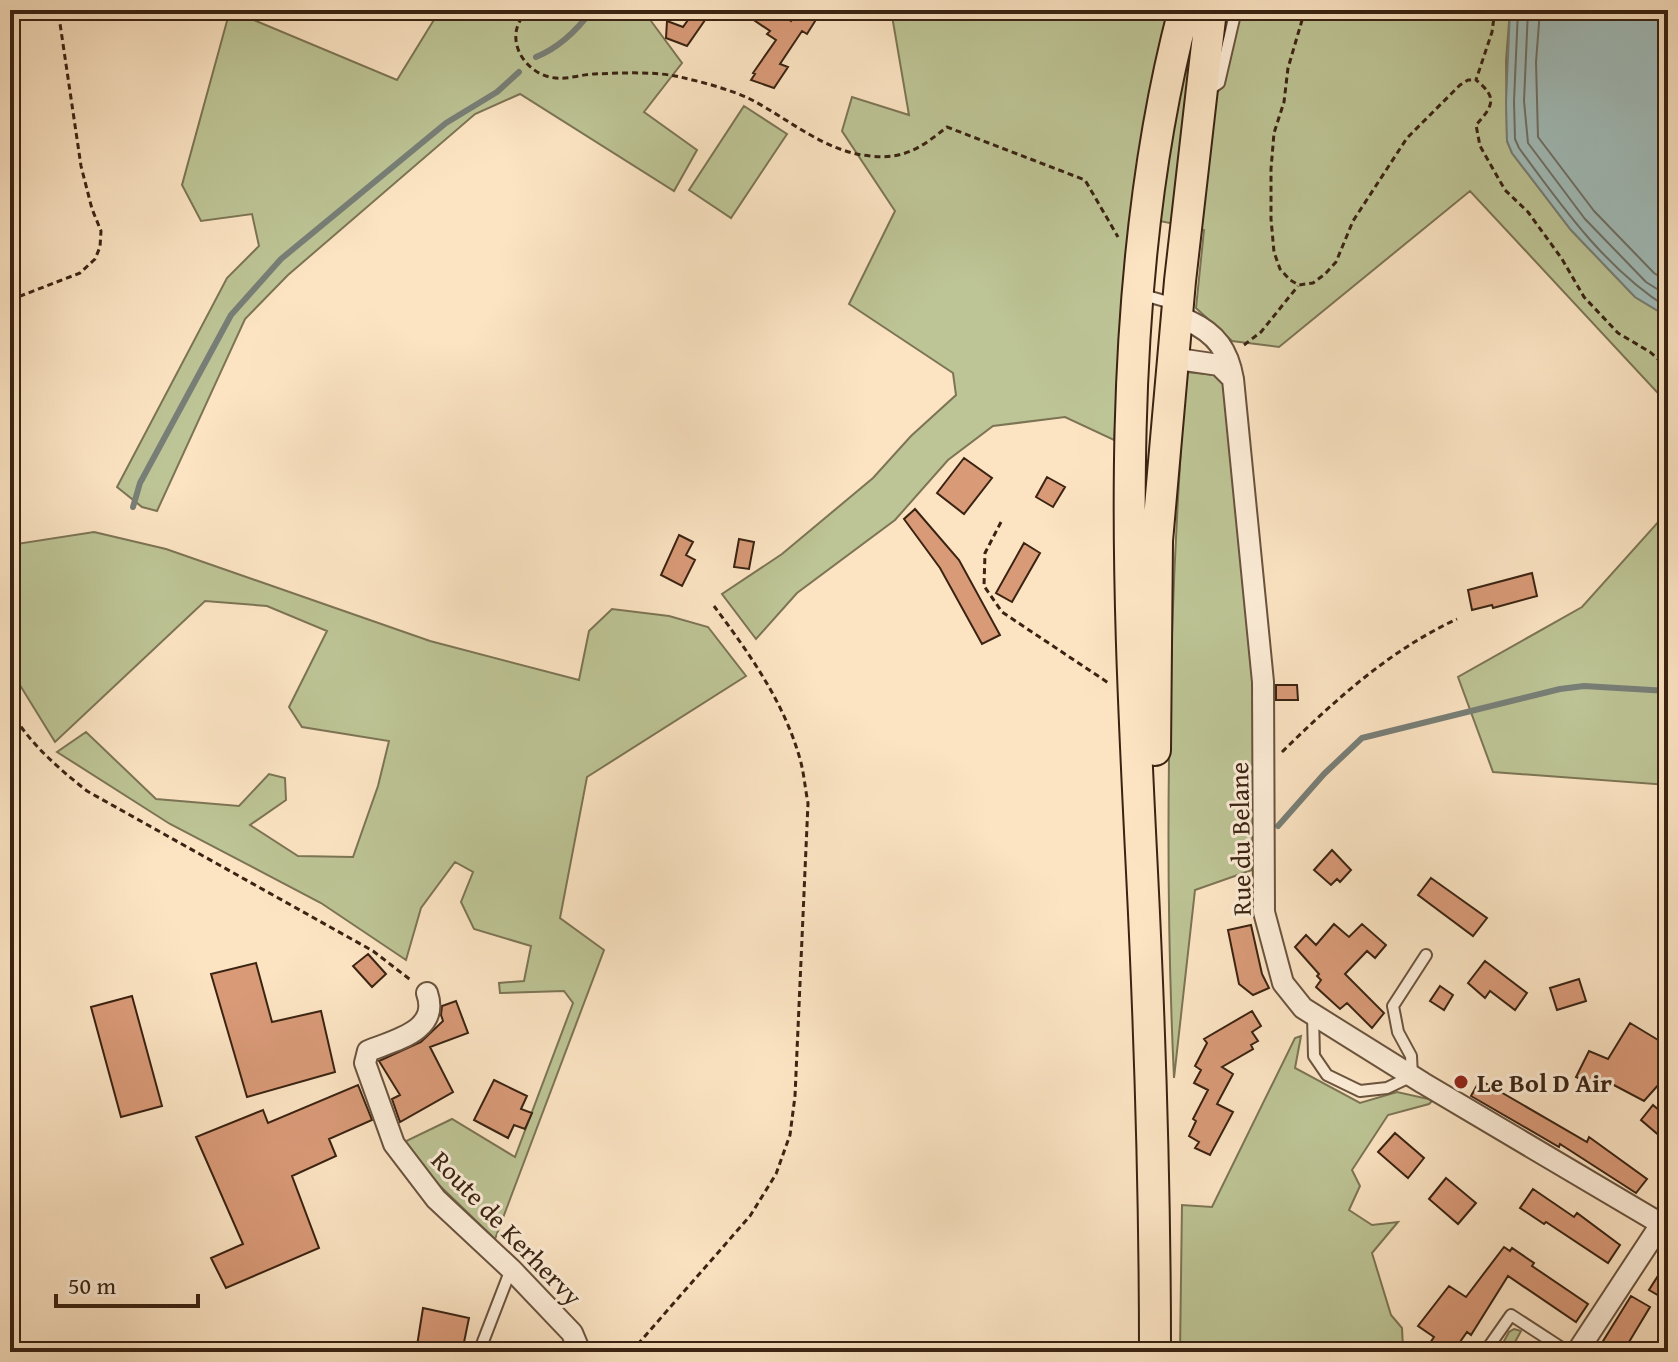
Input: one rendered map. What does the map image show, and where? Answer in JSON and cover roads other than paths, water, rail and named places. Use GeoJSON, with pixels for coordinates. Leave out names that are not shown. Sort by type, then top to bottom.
{"type":"FeatureCollection","features":[{"type":"Feature","properties":{"kind":"main road"},"geometry":{"type":"LineString","coordinates":[[1155,1352],[1147,967],[1133,687],[1131,436],[1138,293],[1161,106],[1184,10]]}},
{"type":"Feature","properties":{"kind":"main road"},"geometry":{"type":"LineString","coordinates":[[1165,1352],[1154,828],[1157,557],[1184,313],[1201,95],[1211,10]]}},
{"type":"Feature","properties":{"kind":"street","name":"Rue du Belane"},"geometry":{"type":"LineString","coordinates":[[1184,313],[1225,350],[1233,379],[1263,682],[1264,912],[1283,983],[1303,1008],[1412,1076],[1665,1222]]}},
{"type":"Feature","properties":{"kind":"street"},"geometry":{"type":"LineString","coordinates":[[1185,360],[1219,365],[1233,379]]}},
{"type":"Feature","properties":{"kind":"street","name":"Route de Kerhervy"},"geometry":{"type":"LineString","coordinates":[[427,993],[431,1005],[428,1017],[417,1030],[368,1051],[365,1063],[394,1144],[436,1199],[511,1269],[572,1333],[580,1352]]}},
{"type":"Feature","properties":{"kind":"street"},"geometry":{"type":"LineString","coordinates":[[1577,1352],[1665,1222]]}},
{"type":"Feature","properties":{"kind":"lane"},"geometry":{"type":"LineString","coordinates":[[1201,95],[1219,83],[1236,10]]}},
{"type":"Feature","properties":{"kind":"lane"},"geometry":{"type":"LineString","coordinates":[[1138,293],[1184,313]]}},
{"type":"Feature","properties":{"kind":"lane"},"geometry":{"type":"LineString","coordinates":[[1313,1014],[1314,1056],[1327,1075],[1360,1091],[1387,1088],[1412,1076],[1411,1056],[1398,1032],[1393,1006],[1426,955]]}},
{"type":"Feature","properties":{"kind":"lane"},"geometry":{"type":"LineString","coordinates":[[479,1352],[511,1269]]}},
{"type":"Feature","properties":{"kind":"lane"},"geometry":{"type":"LineString","coordinates":[[1485,1352],[1511,1315],[1568,1352]]}},
{"type":"Feature","properties":{"kind":"water"},"geometry":{"type":"Polygon","coordinates":[[[1510,10],[1668,10],[1668,317],[1635,297],[1571,230],[1512,153],[1507,141],[1506,102],[1510,10]]]}},
{"type":"Feature","properties":{"kind":"waterway"},"geometry":{"type":"LineString","coordinates":[[536,57],[567,37],[592,10]]}},
{"type":"Feature","properties":{"kind":"waterway"},"geometry":{"type":"LineString","coordinates":[[133,507],[140,483],[231,315],[281,259],[446,123],[497,92],[519,72]]}},
{"type":"Feature","properties":{"kind":"waterway"},"geometry":{"type":"LineString","coordinates":[[1278,826],[1324,774],[1362,738],[1560,689],[1584,686],[1668,691]]}},
{"type":"Feature","properties":{"kind":"place","name":"Le Bol D Air"},"geometry":{"type":"Point","coordinates":[1461,1082]}}]}
